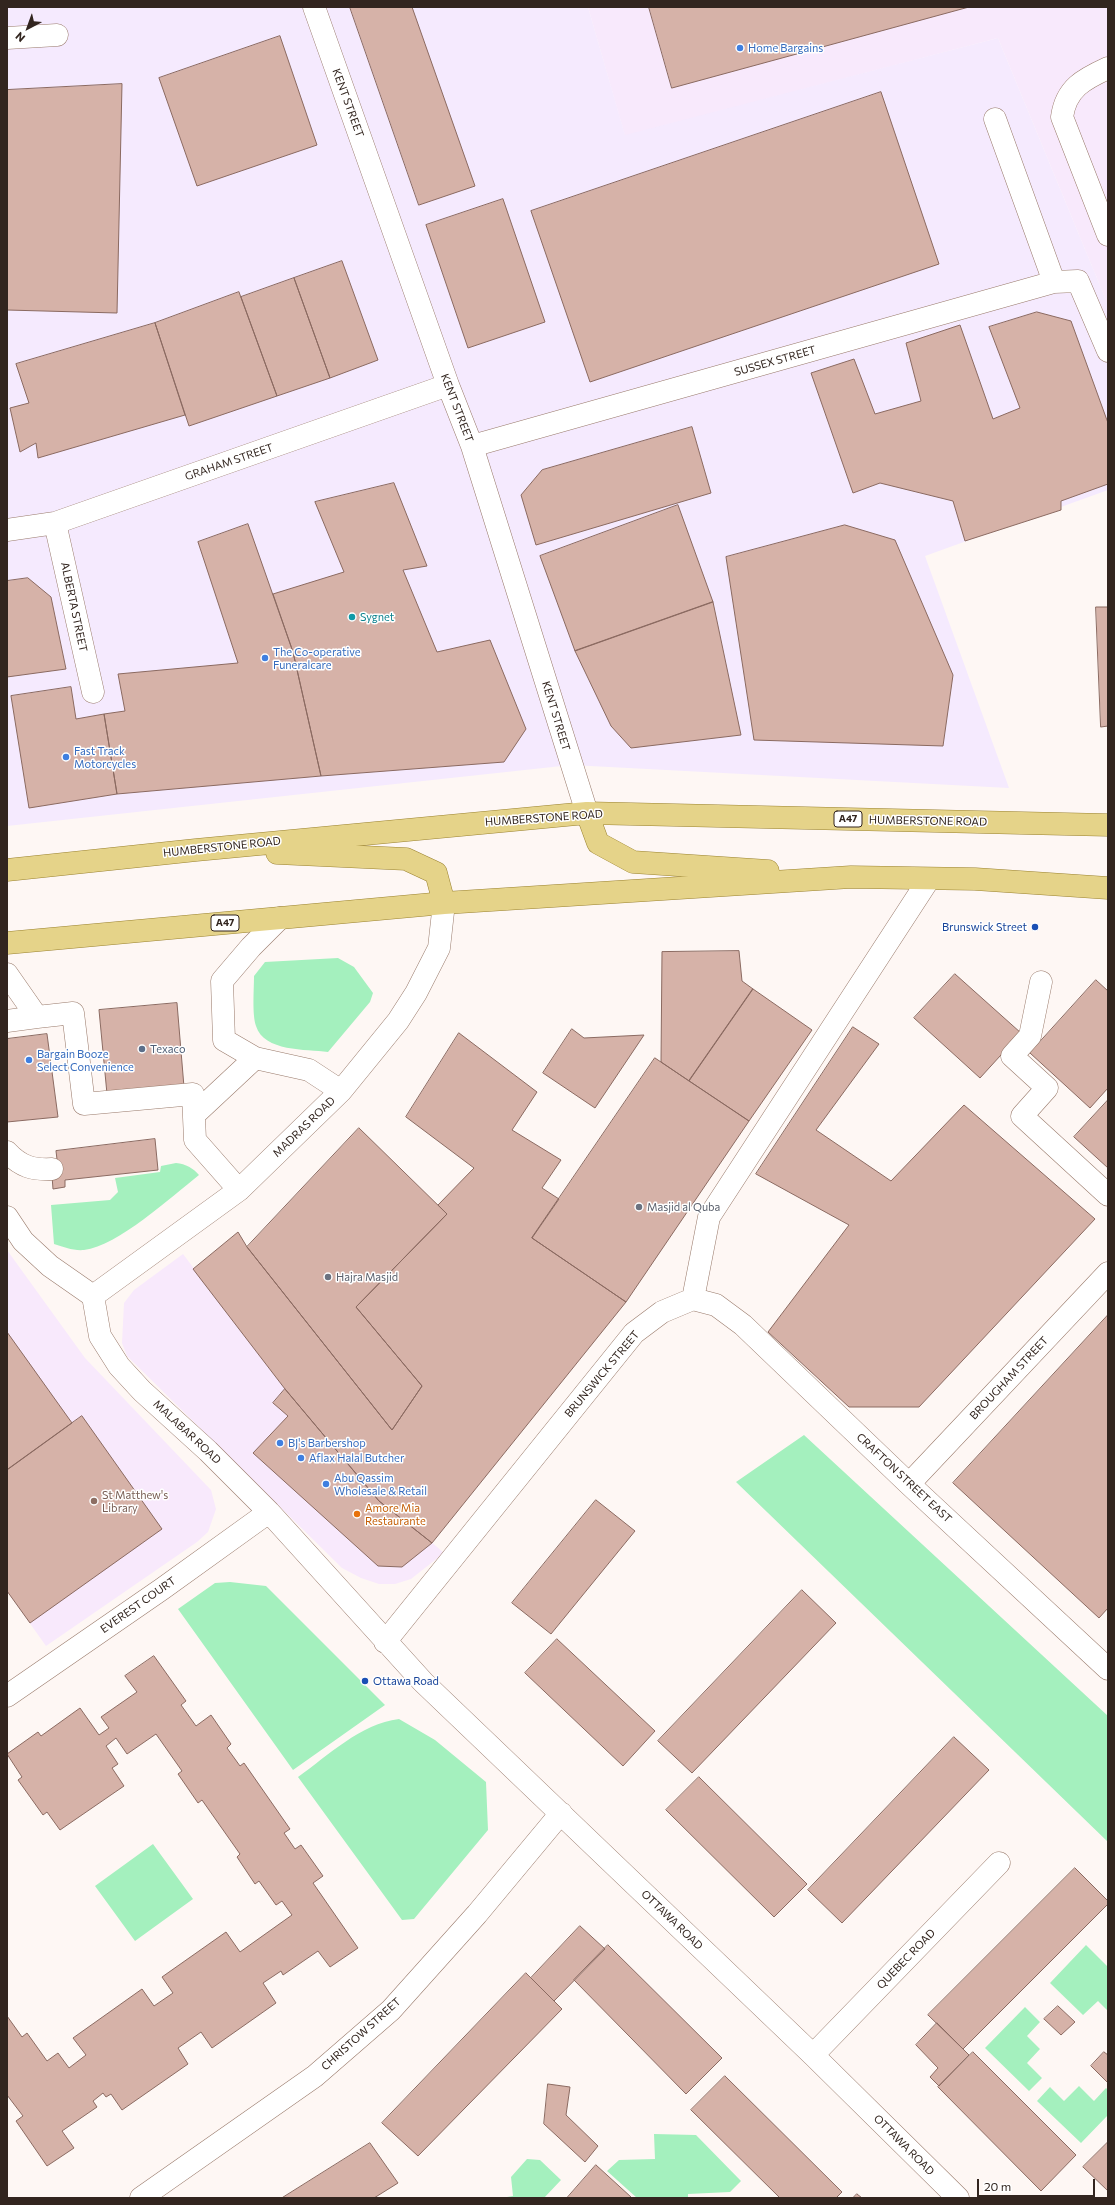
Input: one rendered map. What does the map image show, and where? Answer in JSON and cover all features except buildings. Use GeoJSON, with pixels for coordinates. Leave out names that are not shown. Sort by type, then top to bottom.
{"type":"FeatureCollection","features":[{"type":"Feature","properties":{"kind":"main road","name":"HUMBERSTONE ROAD"},"geometry":{"type":"LineString","coordinates":[[7,870],[196,850],[587,813],[1108,825]]}},
{"type":"Feature","properties":{"kind":"main road","name":"A47"},"geometry":{"type":"LineString","coordinates":[[587,813],[598,843],[633,862],[851,877],[974,879],[1108,888]]}},
{"type":"Feature","properties":{"kind":"main road","name":"A47"},"geometry":{"type":"LineString","coordinates":[[196,850],[406,859],[436,873],[444,903]]}},
{"type":"Feature","properties":{"kind":"main road","name":"A47"},"geometry":{"type":"LineString","coordinates":[[7,943],[444,903],[851,877]]}},
{"type":"Feature","properties":{"kind":"street","name":"KENT STREET"},"geometry":{"type":"LineString","coordinates":[[314,7],[448,384],[472,446],[587,813]]}},
{"type":"Feature","properties":{"kind":"street"},"geometry":{"type":"LineString","coordinates":[[7,38],[57,35]]}},
{"type":"Feature","properties":{"kind":"street"},"geometry":{"type":"LineString","coordinates":[[1108,68],[1091,76],[1073,89],[1064,104],[1062,117],[1108,235]]}},
{"type":"Feature","properties":{"kind":"street"},"geometry":{"type":"LineString","coordinates":[[995,119],[1054,282]]}},
{"type":"Feature","properties":{"kind":"street","name":"SUSSEX STREET"},"geometry":{"type":"LineString","coordinates":[[472,446],[1054,282],[1078,282],[1108,351]]}},
{"type":"Feature","properties":{"kind":"street","name":"GRAHAM STREET"},"geometry":{"type":"LineString","coordinates":[[7,530],[56,523],[448,384]]}},
{"type":"Feature","properties":{"kind":"street","name":"ALBERTA STREET"},"geometry":{"type":"LineString","coordinates":[[56,523],[93,692]]}},
{"type":"Feature","properties":{"kind":"street"},"geometry":{"type":"LineString","coordinates":[[693,1299],[709,1217],[929,879]]}},
{"type":"Feature","properties":{"kind":"street","name":"MADRAS ROAD"},"geometry":{"type":"LineString","coordinates":[[93,1296],[239,1190],[341,1091],[398,1021],[416,993],[439,948],[444,903]]}},
{"type":"Feature","properties":{"kind":"street"},"geometry":{"type":"LineString","coordinates":[[280,918],[251,947],[222,980],[224,1040],[255,1058],[310,1070],[341,1091]]}},
{"type":"Feature","properties":{"kind":"street"},"geometry":{"type":"LineString","coordinates":[[7,974],[36,1017]]}},
{"type":"Feature","properties":{"kind":"street"},"geometry":{"type":"LineString","coordinates":[[1041,982],[1030,1036],[1012,1056],[1048,1088],[1022,1116],[1108,1195]]}},
{"type":"Feature","properties":{"kind":"street"},"geometry":{"type":"LineString","coordinates":[[7,1020],[74,1013],[84,1104],[193,1094],[195,1140],[239,1190]]}},
{"type":"Feature","properties":{"kind":"street"},"geometry":{"type":"LineString","coordinates":[[195,1114],[255,1058]]}},
{"type":"Feature","properties":{"kind":"street"},"geometry":{"type":"LineString","coordinates":[[7,1152],[15,1160],[34,1170],[52,1169]]}},
{"type":"Feature","properties":{"kind":"street"},"geometry":{"type":"LineString","coordinates":[[7,1217],[23,1241],[45,1261],[93,1296]]}},
{"type":"Feature","properties":{"kind":"street","name":"BROUGHAM STREET"},"geometry":{"type":"LineString","coordinates":[[909,1484],[1108,1273]]}},
{"type":"Feature","properties":{"kind":"street","name":"MALABAR ROAD"},"geometry":{"type":"LineString","coordinates":[[93,1296],[100,1336],[120,1366],[269,1512],[385,1642]]}},
{"type":"Feature","properties":{"kind":"street","name":"CRAFTON STREET EAST"},"geometry":{"type":"LineString","coordinates":[[693,1299],[716,1305],[743,1325],[909,1484],[1108,1668]]}},
{"type":"Feature","properties":{"kind":"street","name":"BRUNSWICK STREET"},"geometry":{"type":"LineString","coordinates":[[385,1642],[634,1333],[662,1312],[693,1299]]}},
{"type":"Feature","properties":{"kind":"street","name":"EVEREST COURT"},"geometry":{"type":"LineString","coordinates":[[7,1696],[162,1589],[269,1512]]}},
{"type":"Feature","properties":{"kind":"street","name":"OTTAWA ROAD"},"geometry":{"type":"LineString","coordinates":[[385,1642],[423,1682],[813,2055],[958,2198]]}},
{"type":"Feature","properties":{"kind":"street","name":"CHRISTOW STREET"},"geometry":{"type":"LineString","coordinates":[[141,2198],[315,2076],[391,2010],[477,1914],[561,1813]]}},
{"type":"Feature","properties":{"kind":"street","name":"QUEBEC ROAD"},"geometry":{"type":"LineString","coordinates":[[813,2055],[999,1864]]}},
{"type":"Feature","properties":{"kind":"shaded area"},"geometry":{"type":"Polygon","coordinates":[[[7,7],[588,7],[625,135],[998,38],[1108,305],[1108,490],[925,556],[1009,788],[571,765],[7,826],[7,7]]]}},
{"type":"Feature","properties":{"kind":"shaded area"},"geometry":{"type":"Polygon","coordinates":[[[588,7],[1108,7],[1108,305],[998,38],[625,136],[588,7]]]}},
{"type":"Feature","properties":{"kind":"shaded area"},"geometry":{"type":"Polygon","coordinates":[[[7,1250],[85,1358],[211,1490],[216,1509],[208,1532],[197,1542],[46,1646],[7,1591],[7,1250]]]}},
{"type":"Feature","properties":{"kind":"shaded area"},"geometry":{"type":"Polygon","coordinates":[[[183,1254],[285,1389],[414,1527],[444,1553],[411,1579],[395,1584],[379,1584],[361,1578],[342,1568],[127,1356],[122,1343],[124,1303],[134,1290],[183,1254]]]}},
{"type":"Feature","properties":{"kind":"green space"},"geometry":{"type":"Polygon","coordinates":[[[338,958],[354,967],[373,993],[370,1002],[328,1052],[287,1048],[268,1041],[260,1034],[256,1026],[254,1015],[254,976],[265,962],[338,958]]]}},
{"type":"Feature","properties":{"kind":"green space"},"geometry":{"type":"Polygon","coordinates":[[[176,1163],[189,1167],[199,1175],[128,1230],[98,1247],[84,1250],[72,1249],[54,1244],[51,1205],[110,1200],[118,1192],[115,1178],[160,1172],[161,1166],[176,1163]]]}},
{"type":"Feature","properties":{"kind":"green space"},"geometry":{"type":"Polygon","coordinates":[[[804,1435],[1108,1716],[1108,1842],[736,1482],[804,1435]]]}},
{"type":"Feature","properties":{"kind":"green space"},"geometry":{"type":"Polygon","coordinates":[[[230,1582],[266,1586],[385,1705],[293,1770],[178,1609],[215,1583],[230,1582]]]}},
{"type":"Feature","properties":{"kind":"green space"},"geometry":{"type":"Polygon","coordinates":[[[399,1719],[435,1740],[486,1782],[488,1830],[414,1919],[402,1920],[298,1777],[333,1750],[358,1734],[371,1727],[399,1719]]]}},
{"type":"Feature","properties":{"kind":"green space"},"geometry":{"type":"Polygon","coordinates":[[[153,1844],[193,1899],[135,1941],[95,1886],[153,1844]]]}},
{"type":"Feature","properties":{"kind":"green space"},"geometry":{"type":"Polygon","coordinates":[[[1086,1945],[1108,1967],[1108,2011],[1098,2001],[1083,2015],[1050,1983],[1086,1945]]]}},
{"type":"Feature","properties":{"kind":"green space"},"geometry":{"type":"Polygon","coordinates":[[[1025,2007],[1040,2022],[1027,2036],[1040,2049],[1027,2063],[1042,2078],[1029,2091],[985,2048],[1025,2007]]]}},
{"type":"Feature","properties":{"kind":"green space"},"geometry":{"type":"Polygon","coordinates":[[[1079,2086],[1094,2101],[1106,2088],[1108,2090],[1108,2115],[1081,2143],[1037,2101],[1050,2087],[1064,2101],[1079,2086]]]}},
{"type":"Feature","properties":{"kind":"green space"},"geometry":{"type":"Polygon","coordinates":[[[654,2134],[696,2135],[741,2181],[730,2192],[688,2194],[688,2198],[637,2198],[607,2171],[619,2160],[655,2159],[654,2134]]]}},
{"type":"Feature","properties":{"kind":"green space"},"geometry":{"type":"Polygon","coordinates":[[[527,2159],[540,2160],[561,2180],[544,2198],[501,2198],[513,2196],[511,2177],[527,2159]]]}},
{"type":"Feature","properties":{"kind":"place","name":"Home Bargains"},"geometry":{"type":"Point","coordinates":[740,48]}},
{"type":"Feature","properties":{"kind":"place","name":"Sygnet"},"geometry":{"type":"Point","coordinates":[352,617]}},
{"type":"Feature","properties":{"kind":"place","name":"The Co-operative Funeralcare"},"geometry":{"type":"Point","coordinates":[265,658]}},
{"type":"Feature","properties":{"kind":"place","name":"Fast Track Motorcycles"},"geometry":{"type":"Point","coordinates":[66,757]}},
{"type":"Feature","properties":{"kind":"place","name":"Brunswick Street"},"geometry":{"type":"Point","coordinates":[1035,927]}},
{"type":"Feature","properties":{"kind":"place","name":"Texaco"},"geometry":{"type":"Point","coordinates":[142,1049]}},
{"type":"Feature","properties":{"kind":"place","name":"Bargain Booze Select Convenience"},"geometry":{"type":"Point","coordinates":[29,1060]}},
{"type":"Feature","properties":{"kind":"place","name":"Masjid al Quba"},"geometry":{"type":"Point","coordinates":[639,1207]}},
{"type":"Feature","properties":{"kind":"place","name":"Hajra Masjid"},"geometry":{"type":"Point","coordinates":[328,1277]}},
{"type":"Feature","properties":{"kind":"place","name":"BJ's Barbershop"},"geometry":{"type":"Point","coordinates":[280,1443]}},
{"type":"Feature","properties":{"kind":"place","name":"Aflax Halal Butcher"},"geometry":{"type":"Point","coordinates":[301,1458]}},
{"type":"Feature","properties":{"kind":"place","name":"Abu Qassim Wholesale & Retail"},"geometry":{"type":"Point","coordinates":[326,1484]}},
{"type":"Feature","properties":{"kind":"place","name":"St Matthew's Library"},"geometry":{"type":"Point","coordinates":[94,1501]}},
{"type":"Feature","properties":{"kind":"place","name":"Amore Mia Restaurante"},"geometry":{"type":"Point","coordinates":[357,1514]}},
{"type":"Feature","properties":{"kind":"place","name":"Ottawa Road"},"geometry":{"type":"Point","coordinates":[365,1681]}}]}
